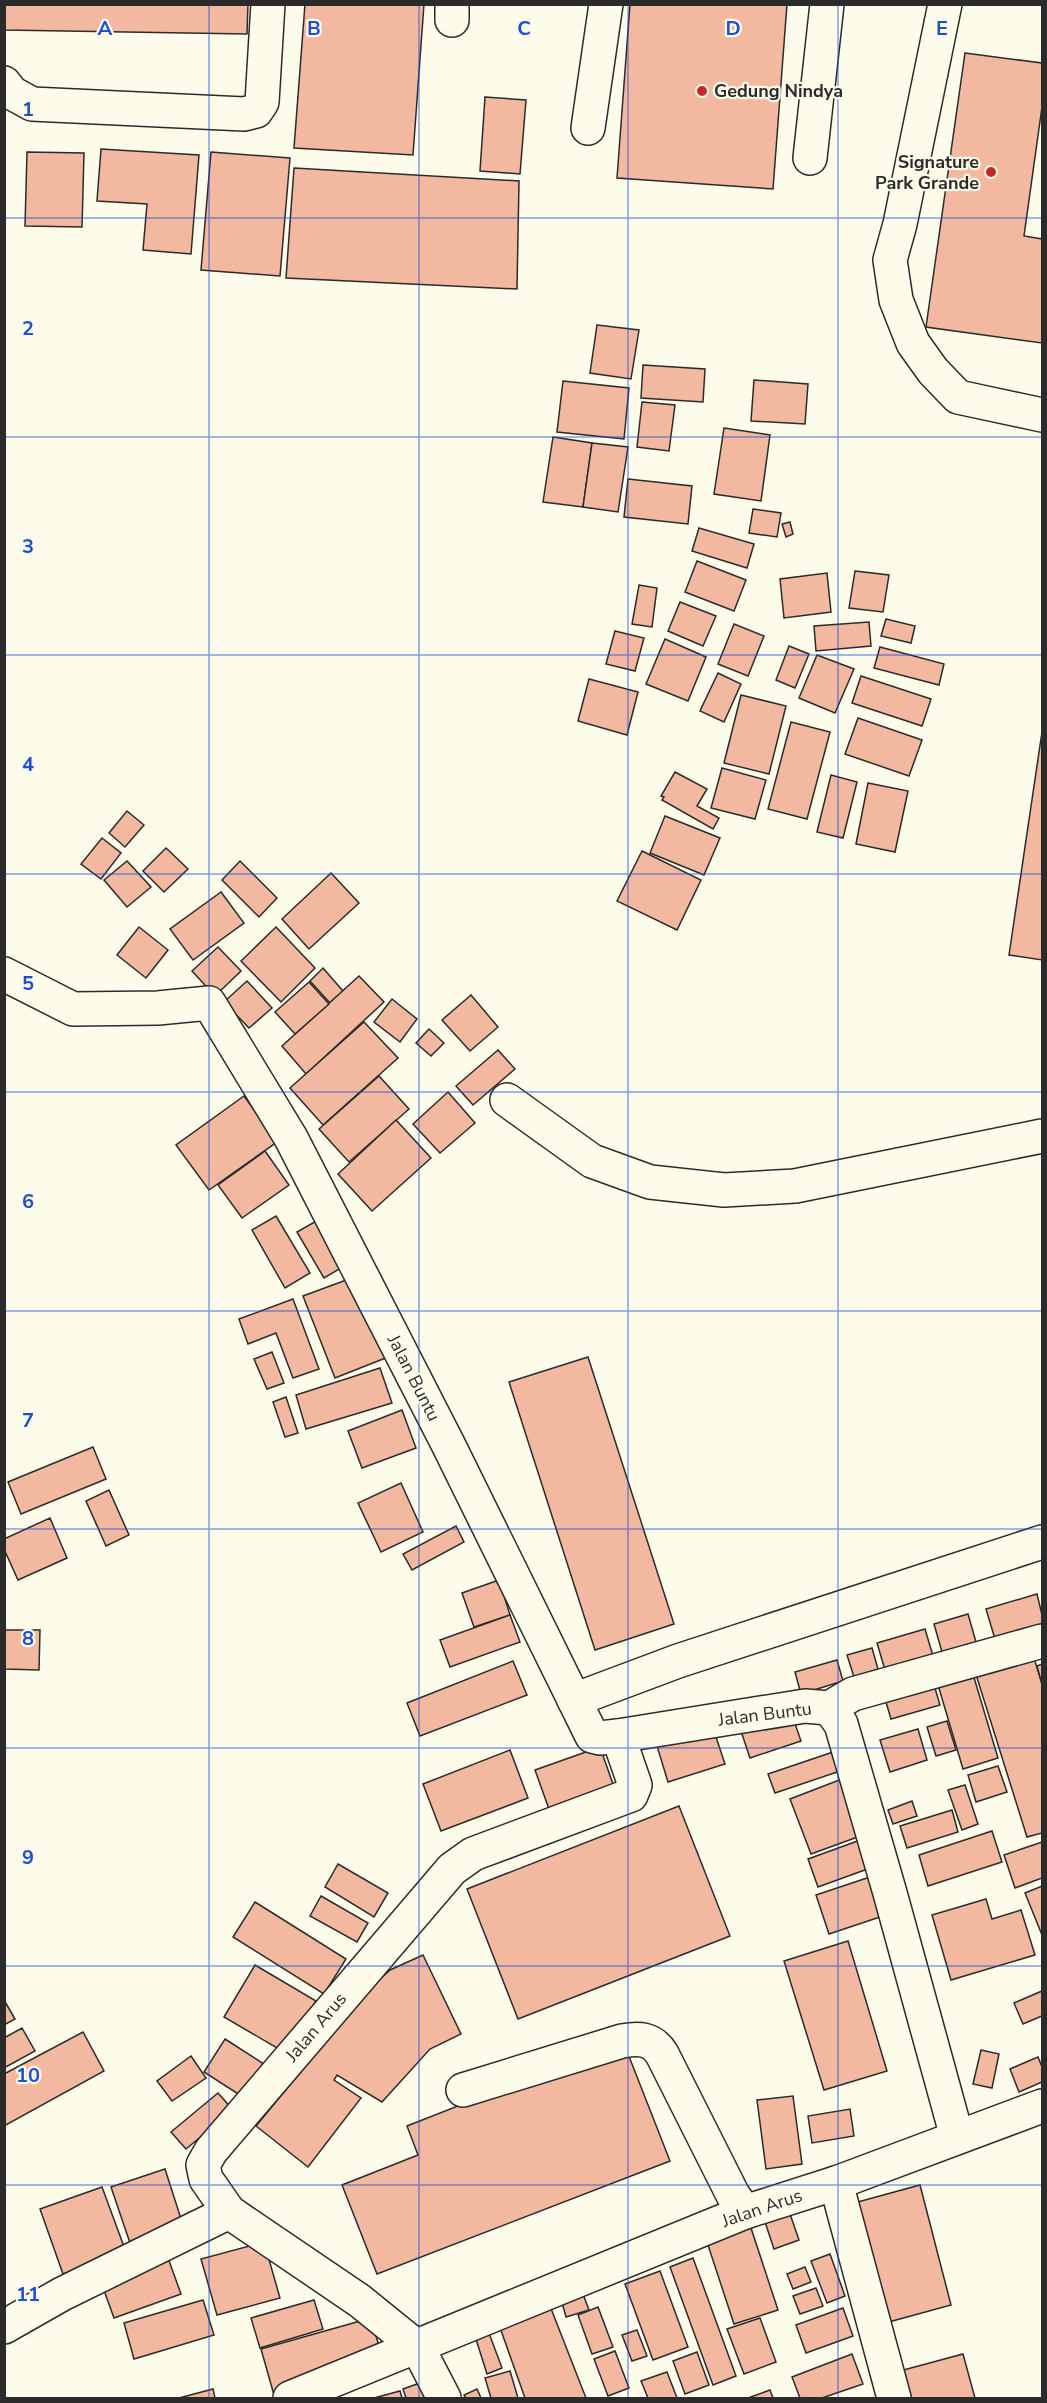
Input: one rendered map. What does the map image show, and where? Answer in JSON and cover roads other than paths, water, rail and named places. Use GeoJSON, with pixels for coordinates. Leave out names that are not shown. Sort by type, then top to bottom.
{"type":"FeatureCollection","features":[{"type":"Feature","properties":{"kind":"street"},"geometry":{"type":"LineString","coordinates":[[4,83],[12,93],[32,104],[244,114],[256,111],[262,102],[268,4]]}},
{"type":"Feature","properties":{"kind":"street"},"geometry":{"type":"LineString","coordinates":[[588,128],[606,4]]}},
{"type":"Feature","properties":{"kind":"street"},"geometry":{"type":"LineString","coordinates":[[810,158],[827,4]]}},
{"type":"Feature","properties":{"kind":"street"},"geometry":{"type":"LineString","coordinates":[[945,4],[900,224],[890,260],[896,300],[913,343],[933,371],[958,397],[1042,416]]}},
{"type":"Feature","properties":{"kind":"street","name":"Jalan Buntu"},"geometry":{"type":"LineString","coordinates":[[4,974],[73,1009],[158,1008],[209,1003],[291,1138],[448,1444],[592,1736],[600,1738],[618,1736],[805,1706],[829,1708]]}},
{"type":"Feature","properties":{"kind":"street"},"geometry":{"type":"LineString","coordinates":[[507,1100],[592,1161],[650,1182],[724,1190],[795,1186],[1042,1136]]}},
{"type":"Feature","properties":{"kind":"street"},"geometry":{"type":"LineString","coordinates":[[574,1700],[678,1661],[1042,1542]]}},
{"type":"Feature","properties":{"kind":"street"},"geometry":{"type":"LineString","coordinates":[[957,2137],[891,1893],[841,1724],[829,1708],[854,1694],[1042,1641]]}},
{"type":"Feature","properties":{"kind":"street","name":"Jalan Arus"},"geometry":{"type":"LineString","coordinates":[[444,2398],[418,2348],[360,2301],[229,2212],[206,2180],[203,2165],[211,2151],[452,1869],[473,1854],[631,1795],[635,1785],[618,1736]]}},
{"type":"Feature","properties":{"kind":"street"},"geometry":{"type":"LineString","coordinates":[[463,2090],[622,2040],[637,2038],[652,2042],[662,2054],[734,2195],[745,2212]]}},
{"type":"Feature","properties":{"kind":"street","name":"Jalan Arus"},"geometry":{"type":"LineString","coordinates":[[418,2348],[745,2212],[836,2183],[1042,2106]]}},
{"type":"Feature","properties":{"kind":"street"},"geometry":{"type":"LineString","coordinates":[[836,2183],[894,2398]]}},
{"type":"Feature","properties":{"kind":"street"},"geometry":{"type":"LineString","coordinates":[[4,2327],[63,2294],[229,2212]]}},
{"type":"Feature","properties":{"kind":"street"},"geometry":{"type":"LineString","coordinates":[[290,2398],[418,2348]]}},
{"type":"Feature","properties":{"kind":"place","name":"Gedung Nindya"},"geometry":{"type":"Point","coordinates":[702,91]}},
{"type":"Feature","properties":{"kind":"place","name":"Signature Park Grande"},"geometry":{"type":"Point","coordinates":[991,172]}}]}
